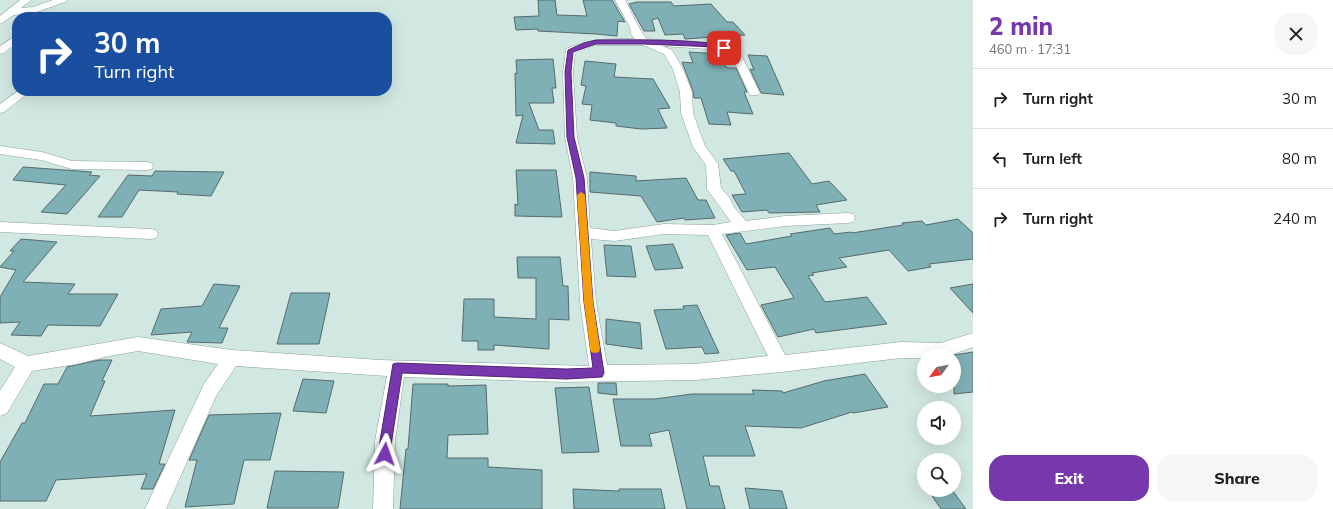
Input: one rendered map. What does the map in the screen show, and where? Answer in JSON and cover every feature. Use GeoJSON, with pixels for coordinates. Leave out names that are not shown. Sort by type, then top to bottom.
{"type":"FeatureCollection","features":[{"type":"Feature","properties":{"kind":"street"},"geometry":{"type":"LineString","coordinates":[[0,21],[26,0]]}},
{"type":"Feature","properties":{"kind":"street"},"geometry":{"type":"LineString","coordinates":[[12,12],[34,10],[62,0]]}},
{"type":"Feature","properties":{"kind":"street"},"geometry":{"type":"LineString","coordinates":[[620,0],[636,34],[644,42],[668,52],[678,69],[686,92],[687,113],[699,147],[712,164],[714,189],[724,200],[728,209],[741,225]]}},
{"type":"Feature","properties":{"kind":"street"},"geometry":{"type":"LineString","coordinates":[[0,38],[12,37]]}},
{"type":"Feature","properties":{"kind":"street"},"geometry":{"type":"LineString","coordinates":[[0,51],[12,42]]}},
{"type":"Feature","properties":{"kind":"street"},"geometry":{"type":"LineString","coordinates":[[599,373],[588,302],[580,178],[571,137],[568,72],[570,51],[586,44],[596,42],[644,42],[716,46],[736,53],[754,93]]}},
{"type":"Feature","properties":{"kind":"street"},"geometry":{"type":"LineString","coordinates":[[0,110],[18,96]]}},
{"type":"Feature","properties":{"kind":"street"},"geometry":{"type":"LineString","coordinates":[[0,150],[42,156],[72,165],[147,166]]}},
{"type":"Feature","properties":{"kind":"street"},"geometry":{"type":"LineString","coordinates":[[584,233],[614,236],[664,229],[713,230],[741,225],[785,221],[848,218]]}},
{"type":"Feature","properties":{"kind":"street"},"geometry":{"type":"LineString","coordinates":[[0,227],[151,234]]}},
{"type":"Feature","properties":{"kind":"street"},"geometry":{"type":"LineString","coordinates":[[713,230],[781,364]]}},
{"type":"Feature","properties":{"kind":"street"},"geometry":{"type":"LineString","coordinates":[[0,351],[27,364],[77,356],[109,348],[138,344],[232,358],[380,368],[566,374],[695,372],[901,350],[941,351],[973,340]]}},
{"type":"Feature","properties":{"kind":"street"},"geometry":{"type":"LineString","coordinates":[[155,509],[210,390],[232,358]]}},
{"type":"Feature","properties":{"kind":"street"},"geometry":{"type":"LineString","coordinates":[[0,407],[27,364]]}},
{"type":"Feature","properties":{"kind":"street"},"geometry":{"type":"LineString","coordinates":[[383,509],[385,441],[397,368]]}},
{"type":"Feature","properties":{"kind":"building"},"geometry":{"type":"Polygon","coordinates":[[[538,0],[555,0],[557,15],[587,16],[583,0],[612,0],[625,22],[618,21],[617,36],[538,31],[538,29],[516,30],[514,17],[539,16],[538,0]]]}},
{"type":"Feature","properties":{"kind":"building"},"geometry":{"type":"Polygon","coordinates":[[[637,2],[671,2],[674,6],[711,4],[727,22],[733,22],[745,35],[685,39],[683,34],[665,35],[658,18],[652,20],[655,31],[644,31],[629,4],[637,2]]]}},
{"type":"Feature","properties":{"kind":"building"},"geometry":{"type":"Polygon","coordinates":[[[689,52],[720,54],[725,66],[728,68],[736,68],[747,92],[744,92],[753,114],[727,112],[731,125],[709,124],[701,98],[694,98],[693,91],[682,62],[693,63],[689,52]]]}},
{"type":"Feature","properties":{"kind":"building"},"geometry":{"type":"Polygon","coordinates":[[[748,55],[767,56],[784,95],[761,93],[750,69],[754,70],[748,55]]]}},
{"type":"Feature","properties":{"kind":"building"},"geometry":{"type":"Polygon","coordinates":[[[553,59],[556,88],[552,88],[554,103],[529,103],[539,130],[553,130],[555,144],[516,143],[523,115],[516,116],[516,60],[553,59]]]}},
{"type":"Feature","properties":{"kind":"building"},"geometry":{"type":"Polygon","coordinates":[[[585,61],[616,64],[614,77],[653,79],[670,108],[658,109],[667,128],[641,129],[616,126],[616,123],[590,120],[592,105],[582,104],[586,86],[581,85],[585,61]]]}},
{"type":"Feature","properties":{"kind":"building"},"geometry":{"type":"Polygon","coordinates":[[[789,153],[812,184],[829,181],[847,200],[816,205],[820,212],[769,213],[767,210],[742,212],[732,195],[746,194],[734,171],[731,171],[723,159],[789,153]]]}},
{"type":"Feature","properties":{"kind":"building"},"geometry":{"type":"Polygon","coordinates":[[[23,167],[92,172],[89,175],[100,176],[67,214],[41,212],[66,185],[13,180],[23,167]]]}},
{"type":"Feature","properties":{"kind":"building"},"geometry":{"type":"Polygon","coordinates":[[[516,170],[556,170],[562,217],[515,216],[515,204],[518,205],[516,170]]]}},
{"type":"Feature","properties":{"kind":"building"},"geometry":{"type":"Polygon","coordinates":[[[155,171],[224,172],[211,196],[177,194],[178,192],[139,190],[122,217],[98,217],[128,175],[152,176],[155,171]]]}},
{"type":"Feature","properties":{"kind":"building"},"geometry":{"type":"Polygon","coordinates":[[[590,172],[636,176],[636,181],[686,178],[698,200],[706,200],[715,218],[685,220],[684,218],[657,222],[641,196],[590,192],[590,172]]]}},
{"type":"Feature","properties":{"kind":"building"},"geometry":{"type":"Polygon","coordinates":[[[958,219],[973,233],[973,259],[929,264],[931,267],[908,271],[889,250],[839,258],[847,267],[812,273],[814,275],[808,276],[825,302],[867,297],[887,324],[816,333],[814,329],[778,337],[761,305],[794,298],[775,267],[747,270],[726,235],[740,233],[746,244],[792,236],[790,234],[830,228],[834,234],[852,233],[903,225],[902,223],[922,221],[926,225],[958,219]]]}},
{"type":"Feature","properties":{"kind":"building"},"geometry":{"type":"Polygon","coordinates":[[[21,239],[57,242],[23,282],[75,284],[68,294],[118,294],[100,326],[48,325],[41,336],[11,335],[20,322],[0,323],[0,297],[16,270],[0,267],[14,251],[10,251],[21,239]]]}},
{"type":"Feature","properties":{"kind":"building"},"geometry":{"type":"Polygon","coordinates":[[[673,244],[683,268],[655,270],[646,246],[673,244]]]}},
{"type":"Feature","properties":{"kind":"building"},"geometry":{"type":"Polygon","coordinates":[[[604,245],[631,246],[636,277],[607,276],[604,245]]]}},
{"type":"Feature","properties":{"kind":"building"},"geometry":{"type":"Polygon","coordinates":[[[517,257],[560,257],[563,286],[568,286],[569,320],[549,319],[549,349],[494,345],[494,350],[478,350],[478,341],[462,341],[464,299],[494,299],[494,317],[536,319],[536,278],[518,278],[517,257]]]}},
{"type":"Feature","properties":{"kind":"building"},"geometry":{"type":"Polygon","coordinates":[[[214,284],[240,286],[219,328],[228,328],[222,343],[187,342],[192,332],[151,335],[161,309],[202,306],[214,284]]]}},
{"type":"Feature","properties":{"kind":"building"},"geometry":{"type":"Polygon","coordinates":[[[973,284],[973,313],[950,288],[973,284]]]}},
{"type":"Feature","properties":{"kind":"building"},"geometry":{"type":"Polygon","coordinates":[[[291,293],[330,293],[319,344],[277,344],[291,293]]]}},
{"type":"Feature","properties":{"kind":"building"},"geometry":{"type":"Polygon","coordinates":[[[697,305],[719,353],[705,354],[702,347],[666,349],[654,310],[684,309],[683,306],[697,305]]]}},
{"type":"Feature","properties":{"kind":"building"},"geometry":{"type":"Polygon","coordinates":[[[606,319],[640,323],[642,349],[606,344],[606,319]]]}},
{"type":"Feature","properties":{"kind":"building"},"geometry":{"type":"Polygon","coordinates":[[[973,352],[973,392],[954,394],[961,393],[961,354],[973,352]]]}},
{"type":"Feature","properties":{"kind":"building"},"geometry":{"type":"Polygon","coordinates":[[[99,360],[112,360],[102,381],[105,381],[90,416],[175,410],[159,464],[165,464],[153,489],[141,489],[147,474],[56,480],[46,501],[0,501],[0,462],[22,423],[25,423],[44,384],[58,384],[67,367],[99,360]]]}},
{"type":"Feature","properties":{"kind":"building"},"geometry":{"type":"Polygon","coordinates":[[[865,374],[888,407],[852,412],[801,428],[745,426],[755,456],[703,456],[710,486],[719,486],[725,509],[687,509],[669,430],[649,434],[652,446],[621,446],[613,399],[655,399],[692,394],[754,394],[752,390],[782,391],[783,393],[824,381],[865,374]]]}},
{"type":"Feature","properties":{"kind":"building"},"geometry":{"type":"Polygon","coordinates":[[[303,379],[334,381],[326,413],[293,411],[303,379]]]}},
{"type":"Feature","properties":{"kind":"building"},"geometry":{"type":"Polygon","coordinates":[[[598,383],[616,383],[617,395],[598,393],[598,383]]]}},
{"type":"Feature","properties":{"kind":"building"},"geometry":{"type":"Polygon","coordinates":[[[413,384],[448,384],[448,386],[486,385],[488,434],[448,435],[447,458],[488,458],[488,467],[542,470],[542,509],[400,509],[406,449],[408,449],[413,384]]]}},
{"type":"Feature","properties":{"kind":"building"},"geometry":{"type":"Polygon","coordinates":[[[589,387],[599,452],[562,453],[555,388],[589,387]]]}},
{"type":"Feature","properties":{"kind":"building"},"geometry":{"type":"Polygon","coordinates":[[[281,413],[270,460],[244,460],[234,504],[185,507],[197,460],[189,460],[209,415],[281,413]]]}},
{"type":"Feature","properties":{"kind":"building"},"geometry":{"type":"Polygon","coordinates":[[[275,471],[344,472],[338,508],[267,508],[275,471]]]}},
{"type":"Feature","properties":{"kind":"building"},"geometry":{"type":"Polygon","coordinates":[[[745,488],[782,491],[787,509],[750,509],[745,488]]]}},
{"type":"Feature","properties":{"kind":"building"},"geometry":{"type":"Polygon","coordinates":[[[573,489],[619,491],[619,489],[661,489],[665,509],[574,509],[573,489]]]}},
{"type":"Feature","properties":{"kind":"building"},"geometry":{"type":"Polygon","coordinates":[[[933,497],[957,497],[966,509],[941,509],[933,497]]]}},
{"type":"Feature","properties":{"kind":"slow traffic"},"geometry":{"type":"LineString","coordinates":[[581,195],[588,302],[595,349]]}},
{"type":"Feature","properties":{"kind":"route"},"geometry":{"type":"LineString","coordinates":[[385,454],[385,441],[397,368],[519,371],[566,374],[599,373],[588,302],[580,178],[571,137],[568,72],[570,51],[586,44],[596,42],[644,42],[716,46],[724,48]]}}]}
